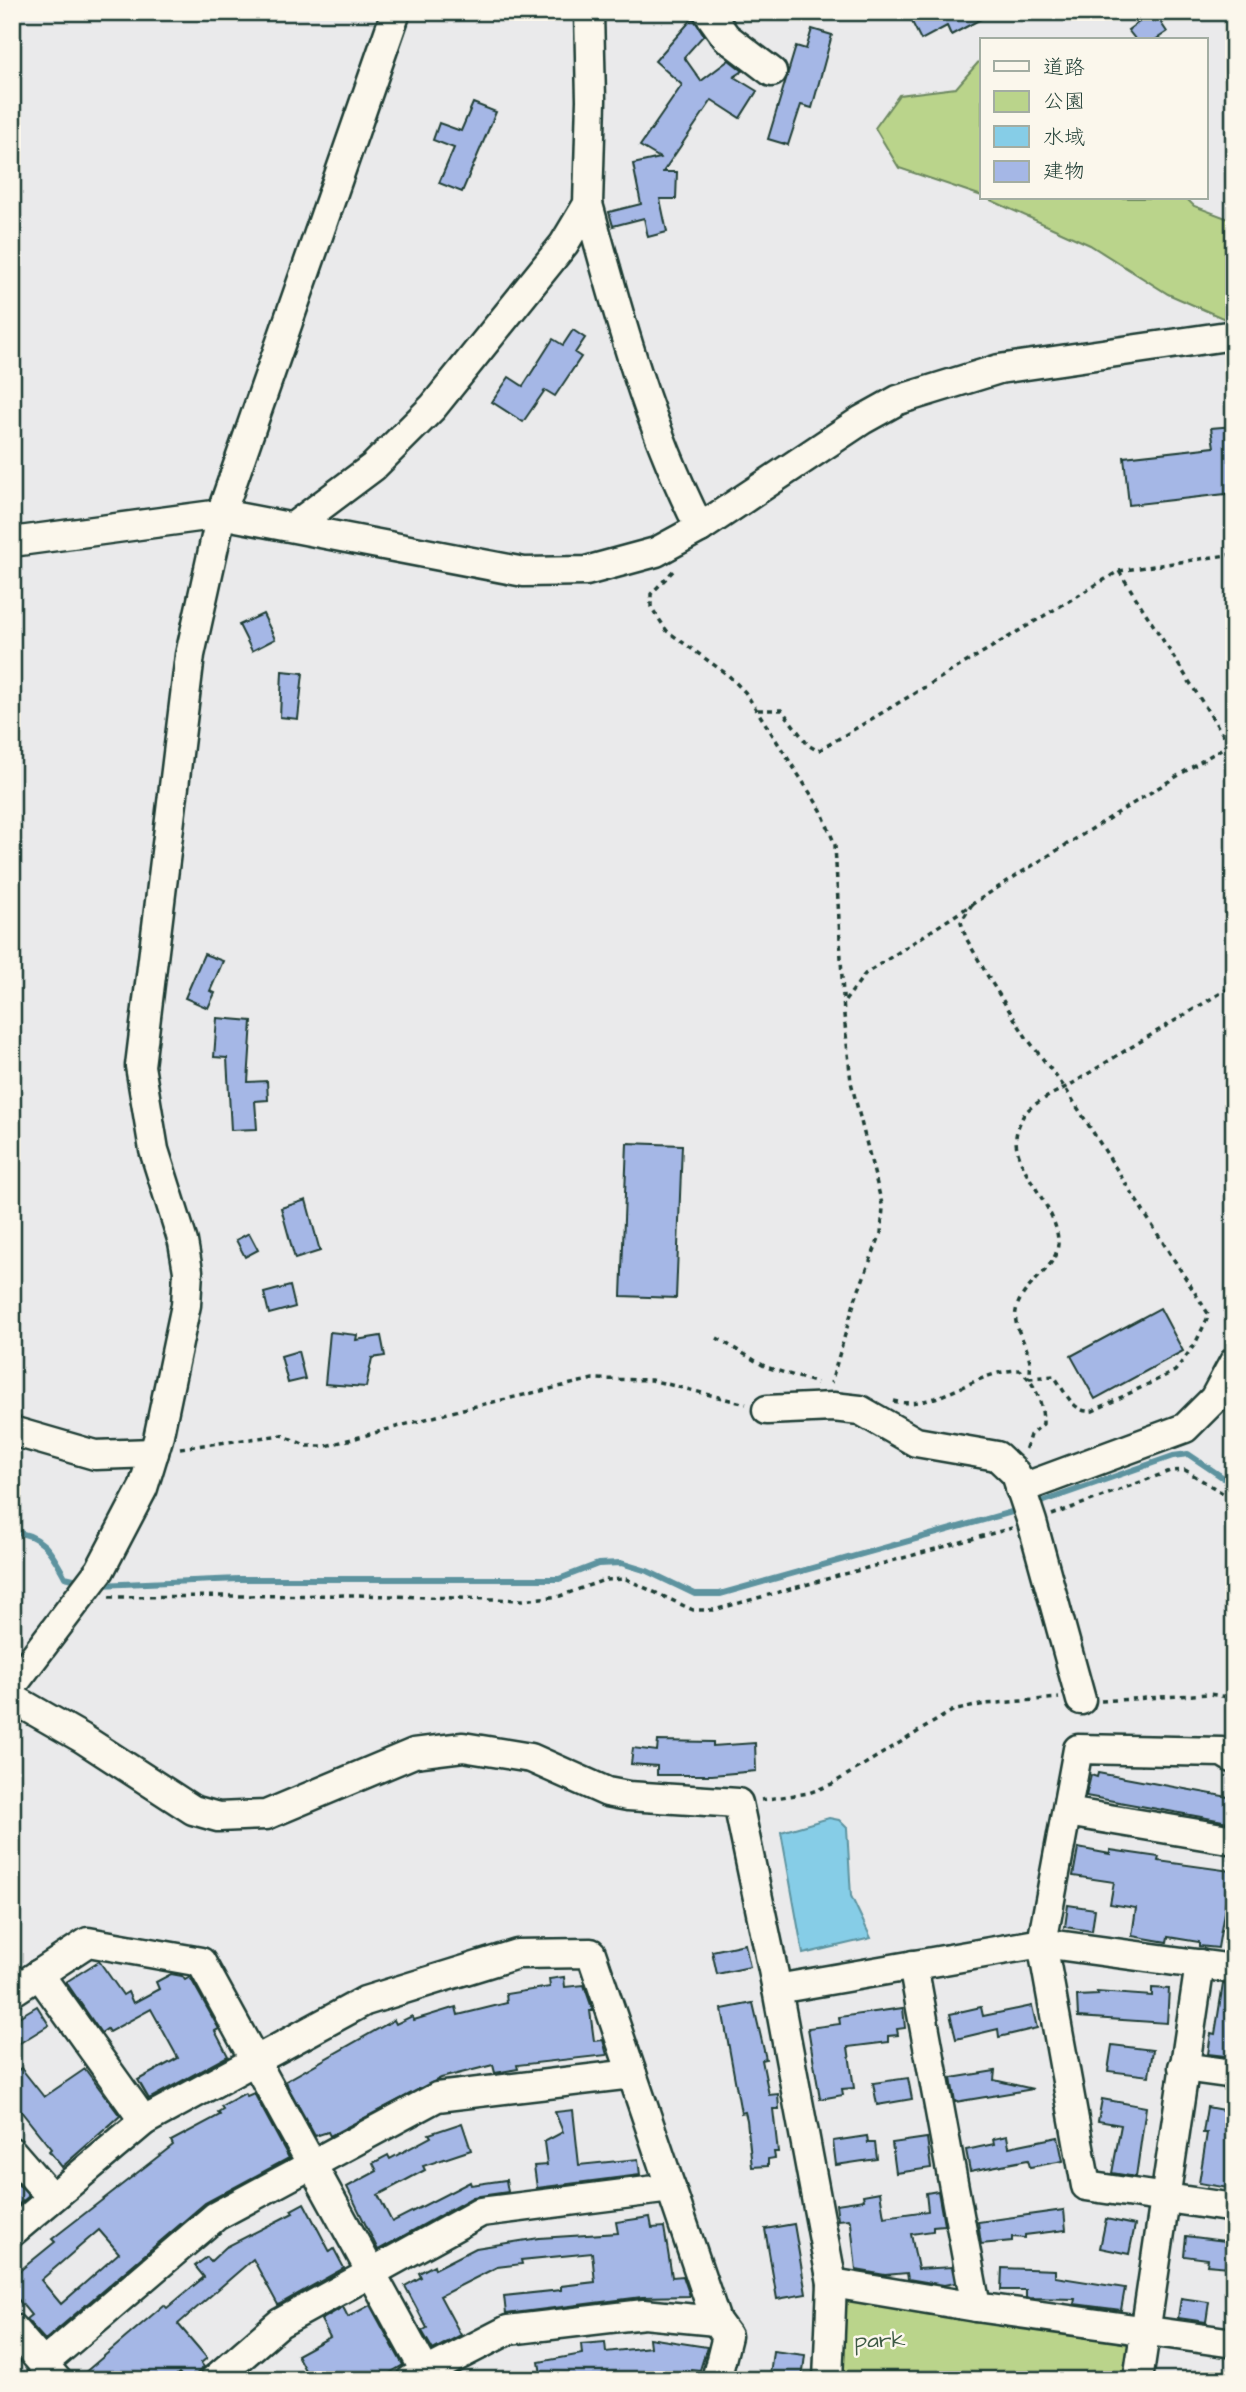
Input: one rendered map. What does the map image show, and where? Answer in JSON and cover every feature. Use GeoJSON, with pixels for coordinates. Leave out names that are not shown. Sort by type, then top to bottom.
{"type":"FeatureCollection","features":[{"type":"Feature","properties":{"kind":"street"},"geometry":{"type":"LineString","coordinates":[[12,1686],[100,1570],[124,1530],[144,1488],[154,1453],[186,1305],[188,1270],[155,1150],[140,1066],[190,655],[220,514],[396,12]]}},
{"type":"Feature","properties":{"kind":"street"},"geometry":{"type":"LineString","coordinates":[[589,12],[592,100],[588,204],[618,314],[646,399],[683,495],[700,528]]}},
{"type":"Feature","properties":{"kind":"street"},"geometry":{"type":"LineString","coordinates":[[708,12],[726,37],[772,72]]}},
{"type":"Feature","properties":{"kind":"street"},"geometry":{"type":"LineString","coordinates":[[293,527],[373,467],[433,407],[564,244],[588,204]]}},
{"type":"Feature","properties":{"kind":"street"},"geometry":{"type":"LineString","coordinates":[[12,542],[220,514],[524,572],[586,571],[615,566],[656,552],[700,528],[850,427],[898,400],[999,369],[1234,335]]}},
{"type":"Feature","properties":{"kind":"street"},"geometry":{"type":"LineString","coordinates":[[1027,1486],[1185,1428],[1214,1399],[1234,1362]]}},
{"type":"Feature","properties":{"kind":"street"},"geometry":{"type":"LineString","coordinates":[[766,1410],[833,1407],[860,1410],[916,1442],[997,1457],[1016,1474],[1027,1486],[1032,1522],[1081,1700]]}},
{"type":"Feature","properties":{"kind":"street"},"geometry":{"type":"LineString","coordinates":[[12,1431],[95,1455],[154,1453]]}},
{"type":"Feature","properties":{"kind":"street"},"geometry":{"type":"LineString","coordinates":[[12,1698],[82,1738],[194,1810],[218,1817],[266,1815],[414,1753],[463,1747],[531,1758],[607,1792],[628,1796],[738,1803],[777,1989],[832,2283],[828,2380]]}},
{"type":"Feature","properties":{"kind":"street"},"geometry":{"type":"LineString","coordinates":[[1234,1759],[1222,1752],[1078,1749],[1042,1942],[1086,2186],[1234,2208]]}},
{"type":"Feature","properties":{"kind":"street"},"geometry":{"type":"LineString","coordinates":[[1067,1812],[1234,1840]]}},
{"type":"Feature","properties":{"kind":"street"},"geometry":{"type":"LineString","coordinates":[[12,1992],[88,1942],[201,1962],[371,2272],[422,2377],[509,2330],[644,2314],[716,2321]]}},
{"type":"Feature","properties":{"kind":"street"},"geometry":{"type":"LineString","coordinates":[[777,1989],[1042,1942],[1234,1969]]}},
{"type":"Feature","properties":{"kind":"street"},"geometry":{"type":"LineString","coordinates":[[12,2232],[144,2121],[365,2001],[517,1954],[591,1953],[716,2321],[727,2336],[716,2380]]}},
{"type":"Feature","properties":{"kind":"street"},"geometry":{"type":"LineString","coordinates":[[1138,2380],[1200,1964]]}},
{"type":"Feature","properties":{"kind":"street"},"geometry":{"type":"LineString","coordinates":[[913,1965],[976,2307]]}},
{"type":"Feature","properties":{"kind":"street"},"geometry":{"type":"LineString","coordinates":[[39,1974],[144,2121]]}},
{"type":"Feature","properties":{"kind":"street"},"geometry":{"type":"LineString","coordinates":[[1183,2067],[1234,2074]]}},
{"type":"Feature","properties":{"kind":"street"},"geometry":{"type":"LineString","coordinates":[[12,2328],[50,2372],[216,2216],[437,2097],[632,2074]]}},
{"type":"Feature","properties":{"kind":"street"},"geometry":{"type":"LineString","coordinates":[[12,2152],[52,2198]]}},
{"type":"Feature","properties":{"kind":"street"},"geometry":{"type":"LineString","coordinates":[[214,2380],[280,2323],[481,2212],[671,2188]]}},
{"type":"Feature","properties":{"kind":"street"},"geometry":{"type":"LineString","coordinates":[[832,2283],[976,2307],[1234,2343]]}},
{"type":"Feature","properties":{"kind":"path"},"geometry":{"type":"LineString","coordinates":[[758,710],[782,710],[807,745],[818,751],[1119,571],[1234,554]]}},
{"type":"Feature","properties":{"kind":"path"},"geometry":{"type":"LineString","coordinates":[[681,565],[651,594],[651,607],[656,618],[667,631],[728,675],[758,710],[821,810],[835,845],[844,1002],[852,1082],[883,1208],[881,1233],[855,1300],[830,1385]]}},
{"type":"Feature","properties":{"kind":"path"},"geometry":{"type":"LineString","coordinates":[[1119,571],[1227,745],[1234,751]]}},
{"type":"Feature","properties":{"kind":"path"},"geometry":{"type":"LineString","coordinates":[[844,1002],[865,974],[1234,741]]}},
{"type":"Feature","properties":{"kind":"path"},"geometry":{"type":"LineString","coordinates":[[888,1399],[911,1406],[1002,1370],[1020,1370],[1030,1378],[1054,1376],[1075,1407],[1083,1412],[1093,1411],[1175,1371],[1195,1344],[1209,1315],[1065,1088],[1026,1037],[966,938],[961,922],[972,904]]}},
{"type":"Feature","properties":{"kind":"path"},"geometry":{"type":"LineString","coordinates":[[1027,1486],[1024,1449],[1030,1435],[1043,1424],[1043,1410],[1030,1378],[1030,1358],[1015,1324],[1016,1310],[1021,1295],[1044,1272],[1056,1252],[1058,1241],[1055,1226],[1019,1154],[1016,1138],[1027,1111],[1234,985]]}},
{"type":"Feature","properties":{"kind":"path"},"geometry":{"type":"LineString","coordinates":[[717,1338],[766,1367],[842,1387]]}},
{"type":"Feature","properties":{"kind":"path"},"geometry":{"type":"LineString","coordinates":[[154,1453],[223,1440],[282,1436],[307,1446],[327,1446],[463,1409],[593,1379],[651,1380],[766,1410]]}},
{"type":"Feature","properties":{"kind":"path"},"geometry":{"type":"LineString","coordinates":[[76,1600],[124,1596],[344,1595],[523,1600],[559,1596],[604,1580],[626,1579],[693,1610],[714,1610],[1032,1522],[1170,1471],[1185,1471],[1234,1500]]}},
{"type":"Feature","properties":{"kind":"path"},"geometry":{"type":"LineString","coordinates":[[738,1803],[809,1793],[832,1784],[952,1711],[985,1704],[1067,1698],[1120,1702],[1209,1694],[1234,1698]]}},
{"type":"Feature","properties":{"kind":"green space"},"geometry":{"type":"Polygon","coordinates":[[[980,60],[980,195],[899,168],[875,128],[899,95],[956,88],[980,60]]]}},
{"type":"Feature","properties":{"kind":"green space"},"geometry":{"type":"Polygon","coordinates":[[[990,200],[1188,200],[1194,206],[1234,221],[1234,323],[1168,294],[1090,245],[990,200]]]}},
{"type":"Feature","properties":{"kind":"green space","name":"park"},"geometry":{"type":"Polygon","coordinates":[[[839,2292],[1138,2337],[1131,2380],[837,2380],[839,2292]]]}},
{"type":"Feature","properties":{"kind":"water"},"geometry":{"type":"Polygon","coordinates":[[[829,1818],[839,1820],[847,1828],[851,1896],[871,1938],[803,1954],[781,1832],[829,1818]]]}},
{"type":"Feature","properties":{"kind":"building"},"geometry":{"type":"Polygon","coordinates":[[[925,12],[994,12],[951,35],[947,26],[921,40],[911,20],[925,12]]]}},
{"type":"Feature","properties":{"kind":"building"},"geometry":{"type":"Polygon","coordinates":[[[1138,12],[1176,12],[1161,23],[1167,32],[1158,38],[1134,38],[1128,30],[1143,19],[1138,12]]]}},
{"type":"Feature","properties":{"kind":"building"},"geometry":{"type":"Polygon","coordinates":[[[693,18],[704,35],[684,57],[701,81],[729,60],[743,71],[734,77],[757,91],[740,118],[712,100],[663,172],[677,172],[676,199],[660,199],[667,232],[648,237],[644,218],[613,226],[609,212],[641,204],[633,164],[660,158],[640,146],[682,85],[655,61],[693,18]]]}},
{"type":"Feature","properties":{"kind":"building"},"geometry":{"type":"Polygon","coordinates":[[[812,29],[832,35],[812,108],[801,105],[788,145],[768,139],[796,46],[806,49],[812,29]]]}},
{"type":"Feature","properties":{"kind":"building"},"geometry":{"type":"Polygon","coordinates":[[[473,103],[496,112],[462,192],[439,183],[454,148],[433,140],[439,123],[461,131],[473,103]]]}},
{"type":"Feature","properties":{"kind":"building"},"geometry":{"type":"Polygon","coordinates":[[[573,330],[585,338],[575,353],[581,357],[555,396],[545,390],[523,422],[492,402],[509,377],[523,386],[553,339],[563,345],[573,330]]]}},
{"type":"Feature","properties":{"kind":"building"},"geometry":{"type":"Polygon","coordinates":[[[1234,426],[1234,493],[1129,505],[1124,457],[1214,447],[1211,428],[1234,426]]]}},
{"type":"Feature","properties":{"kind":"building"},"geometry":{"type":"Polygon","coordinates":[[[263,614],[275,639],[252,651],[239,625],[263,614]]]}},
{"type":"Feature","properties":{"kind":"building"},"geometry":{"type":"Polygon","coordinates":[[[282,671],[303,673],[298,719],[280,717],[282,671]]]}},
{"type":"Feature","properties":{"kind":"building"},"geometry":{"type":"Polygon","coordinates":[[[204,954],[223,961],[210,991],[215,993],[208,1008],[185,998],[204,954]]]}},
{"type":"Feature","properties":{"kind":"building"},"geometry":{"type":"Polygon","coordinates":[[[217,1018],[252,1021],[248,1082],[267,1081],[268,1100],[255,1101],[257,1129],[231,1130],[227,1058],[214,1057],[217,1018]]]}},
{"type":"Feature","properties":{"kind":"building"},"geometry":{"type":"Polygon","coordinates":[[[627,1143],[682,1145],[676,1298],[621,1296],[627,1143]]]}},
{"type":"Feature","properties":{"kind":"building"},"geometry":{"type":"Polygon","coordinates":[[[306,1200],[320,1251],[295,1259],[281,1208],[306,1200]]]}},
{"type":"Feature","properties":{"kind":"building"},"geometry":{"type":"Polygon","coordinates":[[[249,1233],[258,1250],[245,1257],[236,1240],[249,1233]]]}},
{"type":"Feature","properties":{"kind":"building"},"geometry":{"type":"Polygon","coordinates":[[[290,1286],[295,1307],[269,1314],[264,1293],[290,1286]]]}},
{"type":"Feature","properties":{"kind":"building"},"geometry":{"type":"Polygon","coordinates":[[[1160,1308],[1183,1351],[1095,1399],[1071,1356],[1160,1308]]]}},
{"type":"Feature","properties":{"kind":"building"},"geometry":{"type":"Polygon","coordinates":[[[330,1332],[357,1335],[356,1340],[381,1336],[385,1356],[372,1358],[366,1387],[325,1384],[330,1332]]]}},
{"type":"Feature","properties":{"kind":"building"},"geometry":{"type":"Polygon","coordinates":[[[298,1351],[305,1379],[288,1383],[281,1356],[298,1351]]]}},
{"type":"Feature","properties":{"kind":"building"},"geometry":{"type":"Polygon","coordinates":[[[658,1741],[713,1742],[713,1746],[755,1743],[756,1771],[712,1775],[657,1775],[657,1766],[631,1764],[633,1748],[657,1751],[658,1741]]]}},
{"type":"Feature","properties":{"kind":"building"},"geometry":{"type":"Polygon","coordinates":[[[1098,1773],[1234,1798],[1234,1823],[1086,1796],[1091,1775],[1097,1777],[1098,1773]]]}},
{"type":"Feature","properties":{"kind":"building"},"geometry":{"type":"Polygon","coordinates":[[[1078,1848],[1110,1854],[1110,1850],[1159,1857],[1158,1861],[1231,1871],[1218,1948],[1199,1946],[1199,1942],[1168,1937],[1167,1942],[1132,1936],[1136,1908],[1110,1904],[1114,1882],[1073,1876],[1078,1848]]]}},
{"type":"Feature","properties":{"kind":"building"},"geometry":{"type":"Polygon","coordinates":[[[1068,1905],[1095,1909],[1092,1931],[1065,1927],[1068,1905]]]}},
{"type":"Feature","properties":{"kind":"building"},"geometry":{"type":"Polygon","coordinates":[[[745,1944],[750,1967],[717,1974],[712,1951],[745,1944]]]}},
{"type":"Feature","properties":{"kind":"building"},"geometry":{"type":"Polygon","coordinates":[[[99,1961],[123,1995],[128,1992],[133,2003],[159,1989],[156,1982],[171,1974],[182,1976],[185,1980],[190,1977],[219,2029],[215,2031],[228,2056],[149,2099],[138,2080],[178,2058],[151,2009],[109,2032],[107,2029],[101,2033],[66,1982],[99,1961]]]}},
{"type":"Feature","properties":{"kind":"building"},"geometry":{"type":"Polygon","coordinates":[[[564,1977],[565,1987],[584,1985],[593,2011],[590,2011],[594,2041],[603,2040],[607,2055],[517,2065],[518,2069],[495,2073],[493,2065],[441,2078],[330,2136],[328,2132],[315,2136],[288,2087],[286,2081],[394,2020],[396,2024],[412,2016],[414,2020],[456,2007],[458,2015],[507,2003],[506,1994],[550,1987],[549,1979],[564,1977]]]}},
{"type":"Feature","properties":{"kind":"building"},"geometry":{"type":"Polygon","coordinates":[[[1223,1984],[1234,1985],[1234,2057],[1208,2054],[1211,2033],[1215,2034],[1223,1984]]]}},
{"type":"Feature","properties":{"kind":"building"},"geometry":{"type":"Polygon","coordinates":[[[1152,1988],[1169,1989],[1167,2023],[1078,2017],[1077,1996],[1098,1995],[1097,1992],[1152,1996],[1152,1988]]]}},
{"type":"Feature","properties":{"kind":"building"},"geometry":{"type":"Polygon","coordinates":[[[753,2003],[766,2059],[762,2060],[769,2095],[778,2094],[779,2109],[773,2109],[778,2152],[774,2152],[775,2158],[768,2159],[768,2166],[752,2167],[747,2120],[745,2112],[741,2113],[722,2009],[753,2003]]]}},
{"type":"Feature","properties":{"kind":"building"},"geometry":{"type":"Polygon","coordinates":[[[37,2006],[49,2025],[20,2043],[12,2031],[12,2021],[37,2006]]]}},
{"type":"Feature","properties":{"kind":"building"},"geometry":{"type":"Polygon","coordinates":[[[1032,2006],[1037,2028],[999,2037],[998,2029],[956,2039],[950,2014],[981,2007],[983,2016],[1032,2006]]]}},
{"type":"Feature","properties":{"kind":"building"},"geometry":{"type":"Polygon","coordinates":[[[903,2008],[905,2028],[897,2029],[898,2035],[888,2036],[888,2042],[848,2047],[854,2088],[842,2089],[843,2095],[820,2099],[808,2028],[840,2024],[839,2017],[903,2008]]]}},
{"type":"Feature","properties":{"kind":"building"},"geometry":{"type":"Polygon","coordinates":[[[1112,2045],[1153,2050],[1149,2076],[1108,2071],[1112,2045]]]}},
{"type":"Feature","properties":{"kind":"building"},"geometry":{"type":"Polygon","coordinates":[[[21,2068],[44,2097],[85,2069],[120,2116],[62,2167],[12,2100],[12,2075],[21,2068]]]}},
{"type":"Feature","properties":{"kind":"building"},"geometry":{"type":"Polygon","coordinates":[[[995,2071],[994,2080],[1033,2089],[955,2102],[951,2078],[995,2071]]]}},
{"type":"Feature","properties":{"kind":"building"},"geometry":{"type":"Polygon","coordinates":[[[908,2078],[912,2099],[877,2105],[873,2083],[908,2078]]]}},
{"type":"Feature","properties":{"kind":"building"},"geometry":{"type":"Polygon","coordinates":[[[245,2093],[247,2096],[254,2093],[289,2158],[205,2203],[45,2340],[26,2319],[31,2315],[12,2292],[12,2277],[55,2242],[52,2239],[173,2145],[171,2141],[220,2115],[218,2112],[223,2109],[221,2106],[245,2093]],[[99,2230],[41,2280],[61,2304],[119,2253],[99,2230]]]}},
{"type":"Feature","properties":{"kind":"building"},"geometry":{"type":"Polygon","coordinates":[[[1102,2099],[1146,2107],[1136,2177],[1112,2173],[1121,2125],[1098,2121],[1102,2099]]]}},
{"type":"Feature","properties":{"kind":"building"},"geometry":{"type":"Polygon","coordinates":[[[1207,2107],[1234,2112],[1234,2189],[1199,2183],[1207,2133],[1203,2133],[1207,2107]]]}},
{"type":"Feature","properties":{"kind":"building"},"geometry":{"type":"Polygon","coordinates":[[[573,2110],[579,2165],[638,2159],[640,2175],[537,2188],[534,2166],[547,2165],[544,2142],[563,2132],[555,2112],[573,2110]]]}},
{"type":"Feature","properties":{"kind":"building"},"geometry":{"type":"Polygon","coordinates":[[[462,2123],[471,2150],[423,2166],[425,2170],[378,2195],[392,2222],[470,2182],[471,2185],[506,2180],[508,2192],[473,2197],[378,2250],[347,2187],[377,2171],[373,2163],[388,2155],[390,2159],[431,2137],[429,2134],[462,2123]]]}},
{"type":"Feature","properties":{"kind":"building"},"geometry":{"type":"Polygon","coordinates":[[[867,2136],[868,2143],[875,2143],[877,2159],[836,2165],[833,2141],[867,2136]]]}},
{"type":"Feature","properties":{"kind":"building"},"geometry":{"type":"Polygon","coordinates":[[[1007,2136],[1009,2147],[1058,2137],[1063,2161],[1030,2167],[1028,2160],[970,2171],[966,2150],[994,2144],[993,2139],[1007,2136]]]}},
{"type":"Feature","properties":{"kind":"building"},"geometry":{"type":"Polygon","coordinates":[[[927,2138],[931,2168],[896,2173],[892,2143],[927,2138]]]}},
{"type":"Feature","properties":{"kind":"building"},"geometry":{"type":"Polygon","coordinates":[[[12,2178],[29,2196],[12,2210],[12,2178]]]}},
{"type":"Feature","properties":{"kind":"building"},"geometry":{"type":"Polygon","coordinates":[[[938,2191],[944,2225],[933,2226],[933,2231],[911,2234],[918,2269],[952,2267],[955,2283],[944,2285],[908,2279],[907,2273],[885,2275],[856,2270],[851,2223],[849,2219],[838,2220],[836,2204],[864,2200],[863,2195],[880,2192],[884,2217],[928,2211],[926,2193],[938,2191]]]}},
{"type":"Feature","properties":{"kind":"building"},"geometry":{"type":"Polygon","coordinates":[[[304,2203],[330,2252],[334,2249],[344,2268],[278,2305],[253,2259],[178,2324],[207,2358],[201,2363],[204,2367],[190,2380],[185,2380],[179,2373],[171,2380],[76,2380],[164,2305],[167,2308],[204,2277],[195,2266],[207,2257],[211,2261],[226,2247],[293,2213],[291,2210],[304,2203]]]}},
{"type":"Feature","properties":{"kind":"building"},"geometry":{"type":"Polygon","coordinates":[[[1064,2210],[1066,2230],[981,2244],[978,2222],[1064,2210]]]}},
{"type":"Feature","properties":{"kind":"building"},"geometry":{"type":"Polygon","coordinates":[[[650,2217],[652,2228],[664,2227],[672,2277],[683,2276],[690,2296],[642,2297],[506,2314],[504,2296],[561,2290],[561,2286],[595,2282],[592,2253],[521,2260],[522,2264],[497,2267],[440,2296],[461,2335],[433,2350],[422,2331],[427,2328],[405,2286],[421,2277],[419,2273],[434,2265],[435,2269],[476,2248],[539,2238],[618,2233],[616,2222],[650,2217]]]}},
{"type":"Feature","properties":{"kind":"building"},"geometry":{"type":"Polygon","coordinates":[[[1106,2219],[1135,2225],[1129,2254],[1100,2248],[1106,2219]]]}},
{"type":"Feature","properties":{"kind":"building"},"geometry":{"type":"Polygon","coordinates":[[[794,2224],[806,2294],[777,2299],[765,2229],[794,2224]]]}},
{"type":"Feature","properties":{"kind":"building"},"geometry":{"type":"Polygon","coordinates":[[[1186,2236],[1233,2242],[1229,2267],[1207,2265],[1208,2259],[1184,2256],[1186,2236]]]}},
{"type":"Feature","properties":{"kind":"building"},"geometry":{"type":"Polygon","coordinates":[[[1002,2268],[1055,2270],[1055,2277],[1125,2288],[1121,2310],[1074,2304],[1075,2299],[1029,2298],[1026,2297],[1026,2290],[1001,2290],[1002,2268]]]}},
{"type":"Feature","properties":{"kind":"building"},"geometry":{"type":"Polygon","coordinates":[[[1181,2298],[1209,2302],[1206,2322],[1178,2318],[1181,2298]]]}},
{"type":"Feature","properties":{"kind":"building"},"geometry":{"type":"Polygon","coordinates":[[[370,2305],[403,2365],[378,2380],[310,2380],[297,2355],[330,2337],[321,2320],[343,2307],[348,2317],[370,2305]]]}},
{"type":"Feature","properties":{"kind":"building"},"geometry":{"type":"Polygon","coordinates":[[[649,2338],[707,2347],[700,2370],[691,2369],[690,2374],[666,2371],[542,2380],[539,2362],[582,2354],[581,2344],[605,2342],[606,2352],[650,2347],[649,2338]]]}},
{"type":"Feature","properties":{"kind":"building"},"geometry":{"type":"Polygon","coordinates":[[[773,2351],[805,2355],[802,2379],[770,2375],[773,2351]]]}},
{"type":"Feature","properties":{"kind":"waterway"},"geometry":{"type":"LineString","coordinates":[[1033,1505],[1173,1456],[1188,1454],[1234,1485]]}},
{"type":"Feature","properties":{"kind":"waterway"},"geometry":{"type":"LineString","coordinates":[[99,1585],[239,1579],[559,1579],[598,1564],[621,1563],[647,1571],[695,1594],[720,1594],[1019,1510]]}},
{"type":"Feature","properties":{"kind":"waterway"},"geometry":{"type":"LineString","coordinates":[[12,1532],[32,1536],[51,1553],[65,1577],[82,1581]]}}]}
